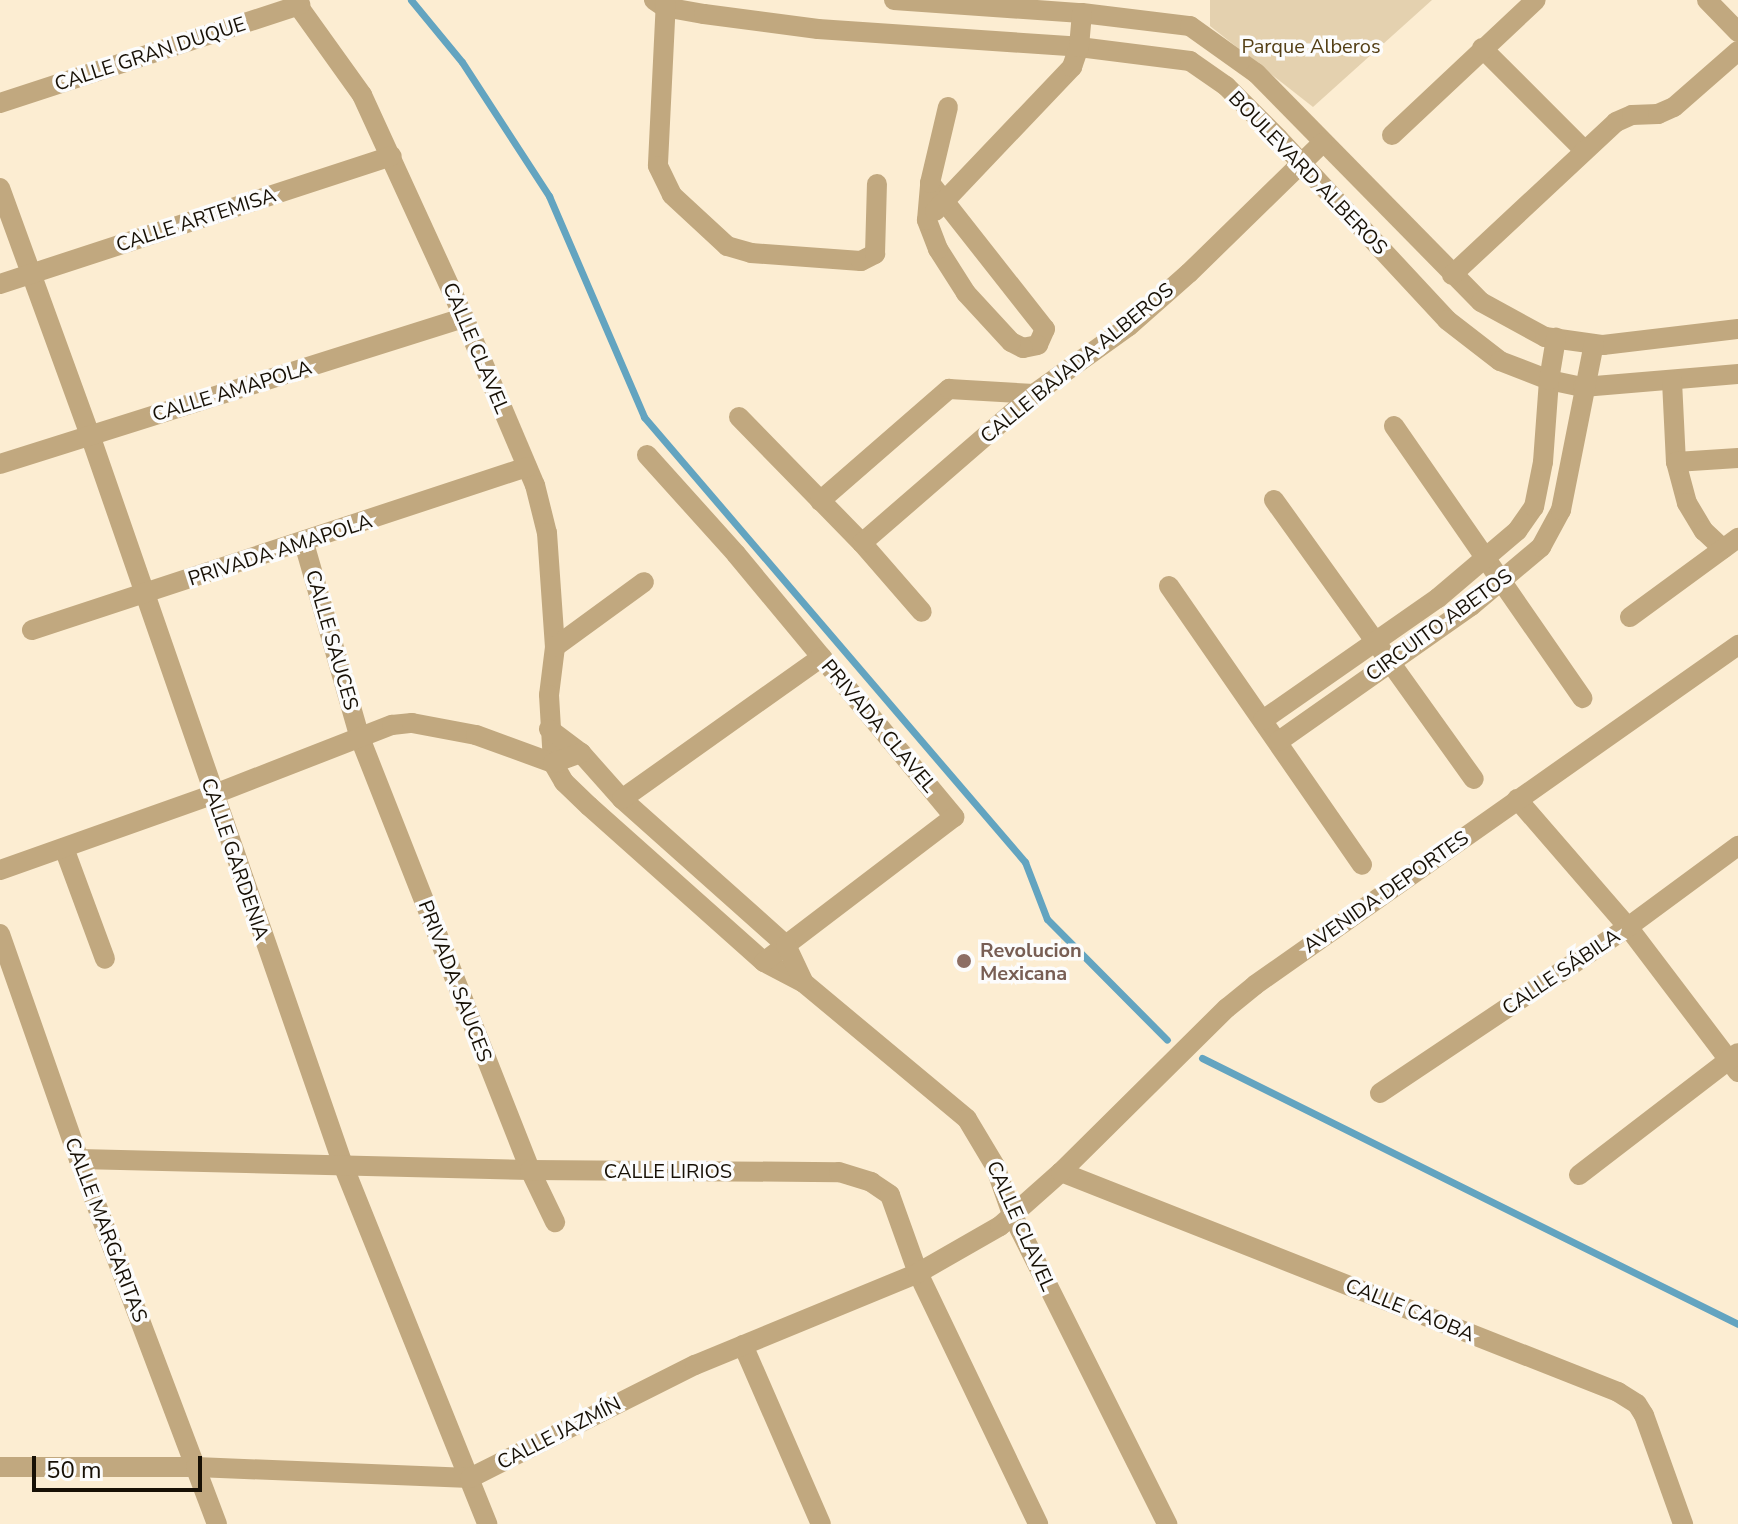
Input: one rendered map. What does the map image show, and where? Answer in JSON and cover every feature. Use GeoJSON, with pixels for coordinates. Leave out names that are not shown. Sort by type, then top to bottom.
{"type":"FeatureCollection","features":[{"type":"Feature","properties":{"kind":"street","name":"BOULEVARD ALBEROS"},"geometry":{"type":"LineString","coordinates":[[894,0],[1082,13],[1190,26],[1256,73],[1481,302],[1545,337],[1594,344],[1738,329]]}},
{"type":"Feature","properties":{"kind":"street"},"geometry":{"type":"LineString","coordinates":[[1392,135],[1536,0]]}},
{"type":"Feature","properties":{"kind":"street"},"geometry":{"type":"LineString","coordinates":[[1707,0],[1738,32]]}},
{"type":"Feature","properties":{"kind":"street","name":"CALLE GRAN DUQUE"},"geometry":{"type":"LineString","coordinates":[[0,103],[297,2]]}},
{"type":"Feature","properties":{"kind":"street","name":"CALLE CLAVEL"},"geometry":{"type":"LineString","coordinates":[[297,2],[362,95],[464,318],[535,485],[547,533],[555,647],[549,695],[553,763],[564,782],[589,806],[764,962],[804,983],[928,1083],[967,1119],[995,1166],[1012,1214],[1167,1524]]}},
{"type":"Feature","properties":{"kind":"street","name":"BOULEVARD ALBEROS"},"geometry":{"type":"LineString","coordinates":[[661,2],[818,29],[1079,47],[1190,61],[1226,86],[1447,320],[1500,361],[1549,380],[1583,387],[1738,374]]}},
{"type":"Feature","properties":{"kind":"street"},"geometry":{"type":"LineString","coordinates":[[661,2],[658,166],[672,195],[727,246],[751,253],[861,261],[875,254],[877,184]]}},
{"type":"Feature","properties":{"kind":"street"},"geometry":{"type":"LineString","coordinates":[[927,220],[1072,67],[1079,47],[1082,13]]}},
{"type":"Feature","properties":{"kind":"street"},"geometry":{"type":"LineString","coordinates":[[1482,48],[1584,150]]}},
{"type":"Feature","properties":{"kind":"street"},"geometry":{"type":"LineString","coordinates":[[1452,275],[1616,122],[1632,115],[1658,114],[1674,107],[1738,51]]}},
{"type":"Feature","properties":{"kind":"street"},"geometry":{"type":"LineString","coordinates":[[930,183],[1045,329],[1038,345],[1023,348],[1011,342],[966,293],[938,249],[927,220],[930,183],[948,107]]}},
{"type":"Feature","properties":{"kind":"street","name":"CALLE BAJADA ALBEROS"},"geometry":{"type":"LineString","coordinates":[[862,543],[1034,394],[1102,348],[1139,317],[1322,143]]}},
{"type":"Feature","properties":{"kind":"street","name":"CALLE ARTEMISA"},"geometry":{"type":"LineString","coordinates":[[0,284],[392,156]]}},
{"type":"Feature","properties":{"kind":"street","name":"CALLE GARDENIA"},"geometry":{"type":"LineString","coordinates":[[0,188],[90,435],[212,795],[343,1165],[487,1524]]}},
{"type":"Feature","properties":{"kind":"street","name":"CALLE AMAPOLA"},"geometry":{"type":"LineString","coordinates":[[0,464],[464,318]]}},
{"type":"Feature","properties":{"kind":"street","name":"CIRCUITO ABETOS"},"geometry":{"type":"LineString","coordinates":[[1263,720],[1378,641],[1517,531],[1534,507],[1543,462],[1549,380],[1556,338]]}},
{"type":"Feature","properties":{"kind":"street","name":"CIRCUITO ABETOS"},"geometry":{"type":"LineString","coordinates":[[1279,741],[1503,581],[1541,547],[1561,510],[1583,387],[1594,344]]}},
{"type":"Feature","properties":{"kind":"street"},"geometry":{"type":"LineString","coordinates":[[1630,617],[1731,544],[1704,531],[1687,503],[1676,462],[1672,381]]}},
{"type":"Feature","properties":{"kind":"street"},"geometry":{"type":"LineString","coordinates":[[820,501],[949,389],[1034,394]]}},
{"type":"Feature","properties":{"kind":"street"},"geometry":{"type":"LineString","coordinates":[[739,417],[862,543],[922,612]]}},
{"type":"Feature","properties":{"kind":"street"},"geometry":{"type":"LineString","coordinates":[[1394,426],[1582,698]]}},
{"type":"Feature","properties":{"kind":"street","name":"PRIVADA CLAVEL"},"geometry":{"type":"LineString","coordinates":[[647,455],[822,657],[954,817],[764,962]]}},
{"type":"Feature","properties":{"kind":"street"},"geometry":{"type":"LineString","coordinates":[[1676,462],[1738,458]]}},
{"type":"Feature","properties":{"kind":"street","name":"PRIVADA AMAPOLA"},"geometry":{"type":"LineString","coordinates":[[32,630],[304,543],[527,467]]}},
{"type":"Feature","properties":{"kind":"street"},"geometry":{"type":"LineString","coordinates":[[1274,500],[1474,779]]}},
{"type":"Feature","properties":{"kind":"street","name":"CALLE SAUCES"},"geometry":{"type":"LineString","coordinates":[[304,543],[360,738]]}},
{"type":"Feature","properties":{"kind":"street"},"geometry":{"type":"LineString","coordinates":[[555,647],[644,582]]}},
{"type":"Feature","properties":{"kind":"street"},"geometry":{"type":"LineString","coordinates":[[1169,586],[1362,865]]}},
{"type":"Feature","properties":{"kind":"street","name":"AVENIDA DEPORTES"},"geometry":{"type":"LineString","coordinates":[[1061,1172],[1227,1008],[1517,799],[1738,645]]}},
{"type":"Feature","properties":{"kind":"street"},"geometry":{"type":"LineString","coordinates":[[622,799],[822,657]]}},
{"type":"Feature","properties":{"kind":"street"},"geometry":{"type":"LineString","coordinates":[[0,870],[212,795],[392,725],[412,723],[476,735],[553,763],[581,753]]}},
{"type":"Feature","properties":{"kind":"street","name":"CALLE CLAVEL"},"geometry":{"type":"LineString","coordinates":[[549,729],[581,753],[622,799],[786,945],[804,983]]}},
{"type":"Feature","properties":{"kind":"street","name":"PRIVADA SAUCES"},"geometry":{"type":"LineString","coordinates":[[360,738],[530,1170],[555,1222]]}},
{"type":"Feature","properties":{"kind":"street"},"geometry":{"type":"LineString","coordinates":[[1517,799],[1628,927],[1735,1061],[1579,1175]]}},
{"type":"Feature","properties":{"kind":"street","name":"CALLE SÁBILA"},"geometry":{"type":"LineString","coordinates":[[1380,1093],[1628,927],[1738,846]]}},
{"type":"Feature","properties":{"kind":"street"},"geometry":{"type":"LineString","coordinates":[[64,848],[105,959]]}},
{"type":"Feature","properties":{"kind":"street","name":"CALLE MARGARITAS"},"geometry":{"type":"LineString","coordinates":[[0,934],[79,1159],[217,1524]]}},
{"type":"Feature","properties":{"kind":"street","name":"CALLE LIRIOS"},"geometry":{"type":"LineString","coordinates":[[79,1159],[847,1174],[871,1182],[890,1195],[918,1273],[1038,1524]]}},
{"type":"Feature","properties":{"kind":"street","name":"CALLE JAZMÍN"},"geometry":{"type":"LineString","coordinates":[[0,1467],[196,1467],[470,1478],[743,1345],[918,1273],[1000,1226],[1061,1172]]}},
{"type":"Feature","properties":{"kind":"street","name":"CALLE CAOBA"},"geometry":{"type":"LineString","coordinates":[[1061,1172],[1618,1392],[1637,1404],[1644,1415],[1683,1524]]}},
{"type":"Feature","properties":{"kind":"street"},"geometry":{"type":"LineString","coordinates":[[743,1345],[821,1524]]}},
{"type":"Feature","properties":{"kind":"green space","name":"Parque Alberos"},"geometry":{"type":"Polygon","coordinates":[[[1210,0],[1432,0],[1313,107],[1210,26],[1210,0]]]}},
{"type":"Feature","properties":{"kind":"waterway"},"geometry":{"type":"LineString","coordinates":[[411,0],[462,62],[549,196],[644,417],[1025,862],[1047,919],[1167,1040]]}},
{"type":"Feature","properties":{"kind":"waterway"},"geometry":{"type":"LineString","coordinates":[[1202,1058],[1738,1324]]}},
{"type":"Feature","properties":{"kind":"place","name":"Revolucion Mexicana"},"geometry":{"type":"Point","coordinates":[964,961]}}]}
